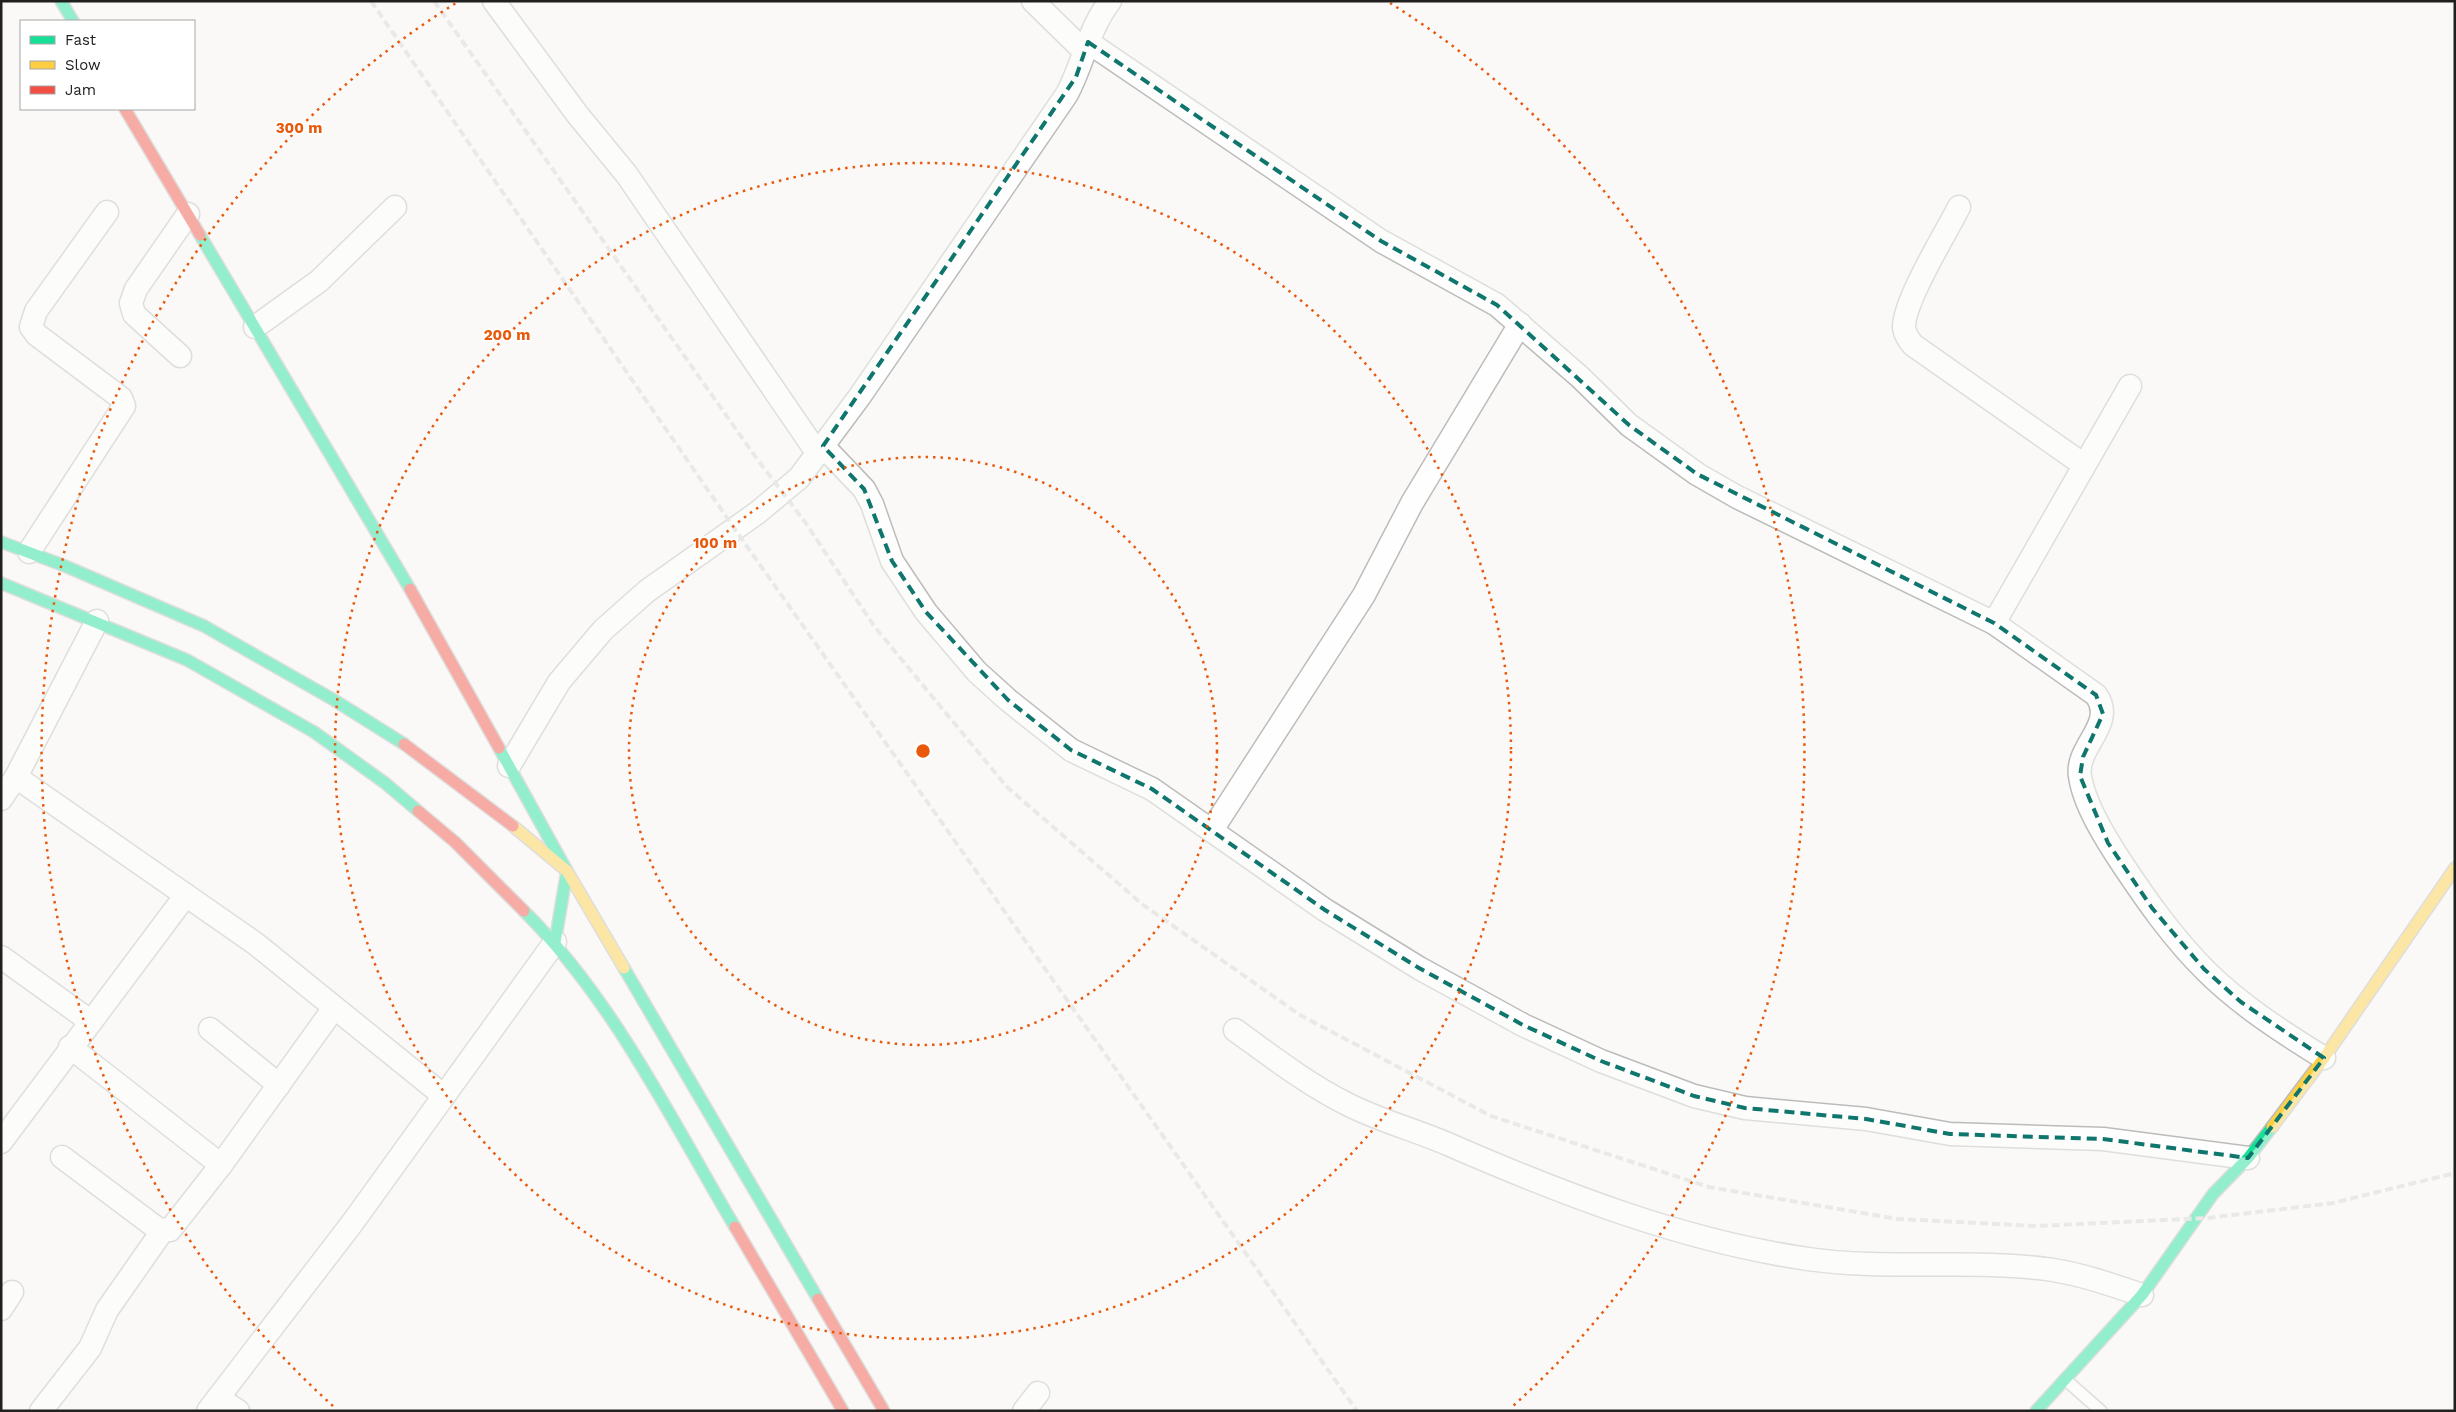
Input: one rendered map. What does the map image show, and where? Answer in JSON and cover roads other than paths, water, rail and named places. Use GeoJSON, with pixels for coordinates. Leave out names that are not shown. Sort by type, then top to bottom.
{"type":"FeatureCollection","features":[{"type":"Feature","properties":{"kind":"main road"},"geometry":{"type":"LineString","coordinates":[[61,1],[71,20]]}},
{"type":"Feature","properties":{"kind":"main road"},"geometry":{"type":"LineString","coordinates":[[126,110],[426,615],[567,871],[884,1411]]}},
{"type":"Feature","properties":{"kind":"main road"},"geometry":{"type":"LineString","coordinates":[[1,542],[204,626],[334,700],[411,748],[492,808],[567,871]]}},
{"type":"Feature","properties":{"kind":"main road"},"geometry":{"type":"LineString","coordinates":[[1,583],[97,621],[187,660],[314,732],[385,783],[455,842],[555,942],[623,1037],[843,1411]]}},
{"type":"Feature","properties":{"kind":"main road"},"geometry":{"type":"LineString","coordinates":[[2036,1411],[2142,1295],[2213,1194],[2248,1158],[2324,1058],[2455,868]]}},
{"type":"Feature","properties":{"kind":"main road"},"geometry":{"type":"LineString","coordinates":[[555,942],[567,871]]}},
{"type":"Feature","properties":{"kind":"street"},"geometry":{"type":"LineString","coordinates":[[494,1],[577,114],[627,175],[820,450],[864,489],[872,504],[892,561],[905,582],[938,626],[977,672],[1008,700],[1071,750],[1152,789],[1325,910],[1419,968],[1523,1025],[1601,1061],[1694,1096],[1745,1108],[1866,1119],[1950,1134],[2103,1139],[2248,1158]]}},
{"type":"Feature","properties":{"kind":"street"},"geometry":{"type":"LineString","coordinates":[[1033,1],[1086,47],[1381,241],[1497,306],[1520,324],[1629,425],[1697,474],[1737,497],[1994,623],[2096,695],[2101,702],[2101,720],[2083,757],[2080,776],[2084,791],[2108,843],[2152,908],[2204,969],[2241,1002],[2284,1034],[2324,1058]]}},
{"type":"Feature","properties":{"kind":"street"},"geometry":{"type":"LineString","coordinates":[[509,766],[559,682],[603,630],[647,590],[757,513],[799,478],[860,396],[1067,94],[1094,25],[1110,1]]}},
{"type":"Feature","properties":{"kind":"street"},"geometry":{"type":"LineString","coordinates":[[255,327],[301,295],[324,276],[395,207]]}},
{"type":"Feature","properties":{"kind":"street"},"geometry":{"type":"LineString","coordinates":[[1959,207],[1910,306],[1904,329],[1907,338],[1913,345],[2084,465]]}},
{"type":"Feature","properties":{"kind":"street"},"geometry":{"type":"LineString","coordinates":[[28,552],[124,406],[121,398],[37,335],[31,327],[36,311],[107,212]]}},
{"type":"Feature","properties":{"kind":"street"},"geometry":{"type":"LineString","coordinates":[[180,356],[134,314],[130,303],[136,289],[188,214]]}},
{"type":"Feature","properties":{"kind":"street"},"geometry":{"type":"LineString","coordinates":[[1212,830],[1364,595],[1412,503],[1520,324]]}},
{"type":"Feature","properties":{"kind":"street"},"geometry":{"type":"LineString","coordinates":[[1994,623],[2130,386]]}},
{"type":"Feature","properties":{"kind":"street"},"geometry":{"type":"LineString","coordinates":[[1,799],[16,777],[97,621]]}},
{"type":"Feature","properties":{"kind":"street"},"geometry":{"type":"LineString","coordinates":[[16,777],[256,944],[444,1096]]}},
{"type":"Feature","properties":{"kind":"street"},"geometry":{"type":"LineString","coordinates":[[1,1142],[186,895]]}},
{"type":"Feature","properties":{"kind":"street"},"geometry":{"type":"LineString","coordinates":[[238,1411],[213,1404],[353,1222],[555,942]]}},
{"type":"Feature","properties":{"kind":"street"},"geometry":{"type":"LineString","coordinates":[[1,956],[90,1021]]}},
{"type":"Feature","properties":{"kind":"street"},"geometry":{"type":"LineString","coordinates":[[41,1411],[90,1348],[107,1310],[163,1230],[174,1228],[222,1165],[334,1008]]}},
{"type":"Feature","properties":{"kind":"street"},"geometry":{"type":"LineString","coordinates":[[210,1029],[279,1084]]}},
{"type":"Feature","properties":{"kind":"street"},"geometry":{"type":"LineString","coordinates":[[1235,1030],[1283,1066],[1347,1104],[1589,1202],[1669,1228],[1808,1259],[1862,1264],[2008,1266],[2053,1270],[2088,1277],[2142,1295]]}},
{"type":"Feature","properties":{"kind":"street"},"geometry":{"type":"LineString","coordinates":[[70,1048],[222,1165]]}},
{"type":"Feature","properties":{"kind":"street"},"geometry":{"type":"LineString","coordinates":[[62,1157],[163,1230]]}},
{"type":"Feature","properties":{"kind":"street"},"geometry":{"type":"LineString","coordinates":[[1024,1411],[1038,1393]]}},
{"type":"Feature","properties":{"kind":"lane"},"geometry":{"type":"LineString","coordinates":[[2066,1380],[2101,1411]]}},
{"type":"Feature","properties":{"kind":"railway"},"geometry":{"type":"LineString","coordinates":[[371,1],[734,528],[1357,1411]]}},
{"type":"Feature","properties":{"kind":"railway"},"geometry":{"type":"LineString","coordinates":[[434,1],[757,459],[805,522],[874,626],[1007,787],[1142,904],[1300,1015],[1491,1116],[1709,1187],[1898,1219],[2036,1226],[2207,1218],[2333,1203],[2455,1173]]}}]}
